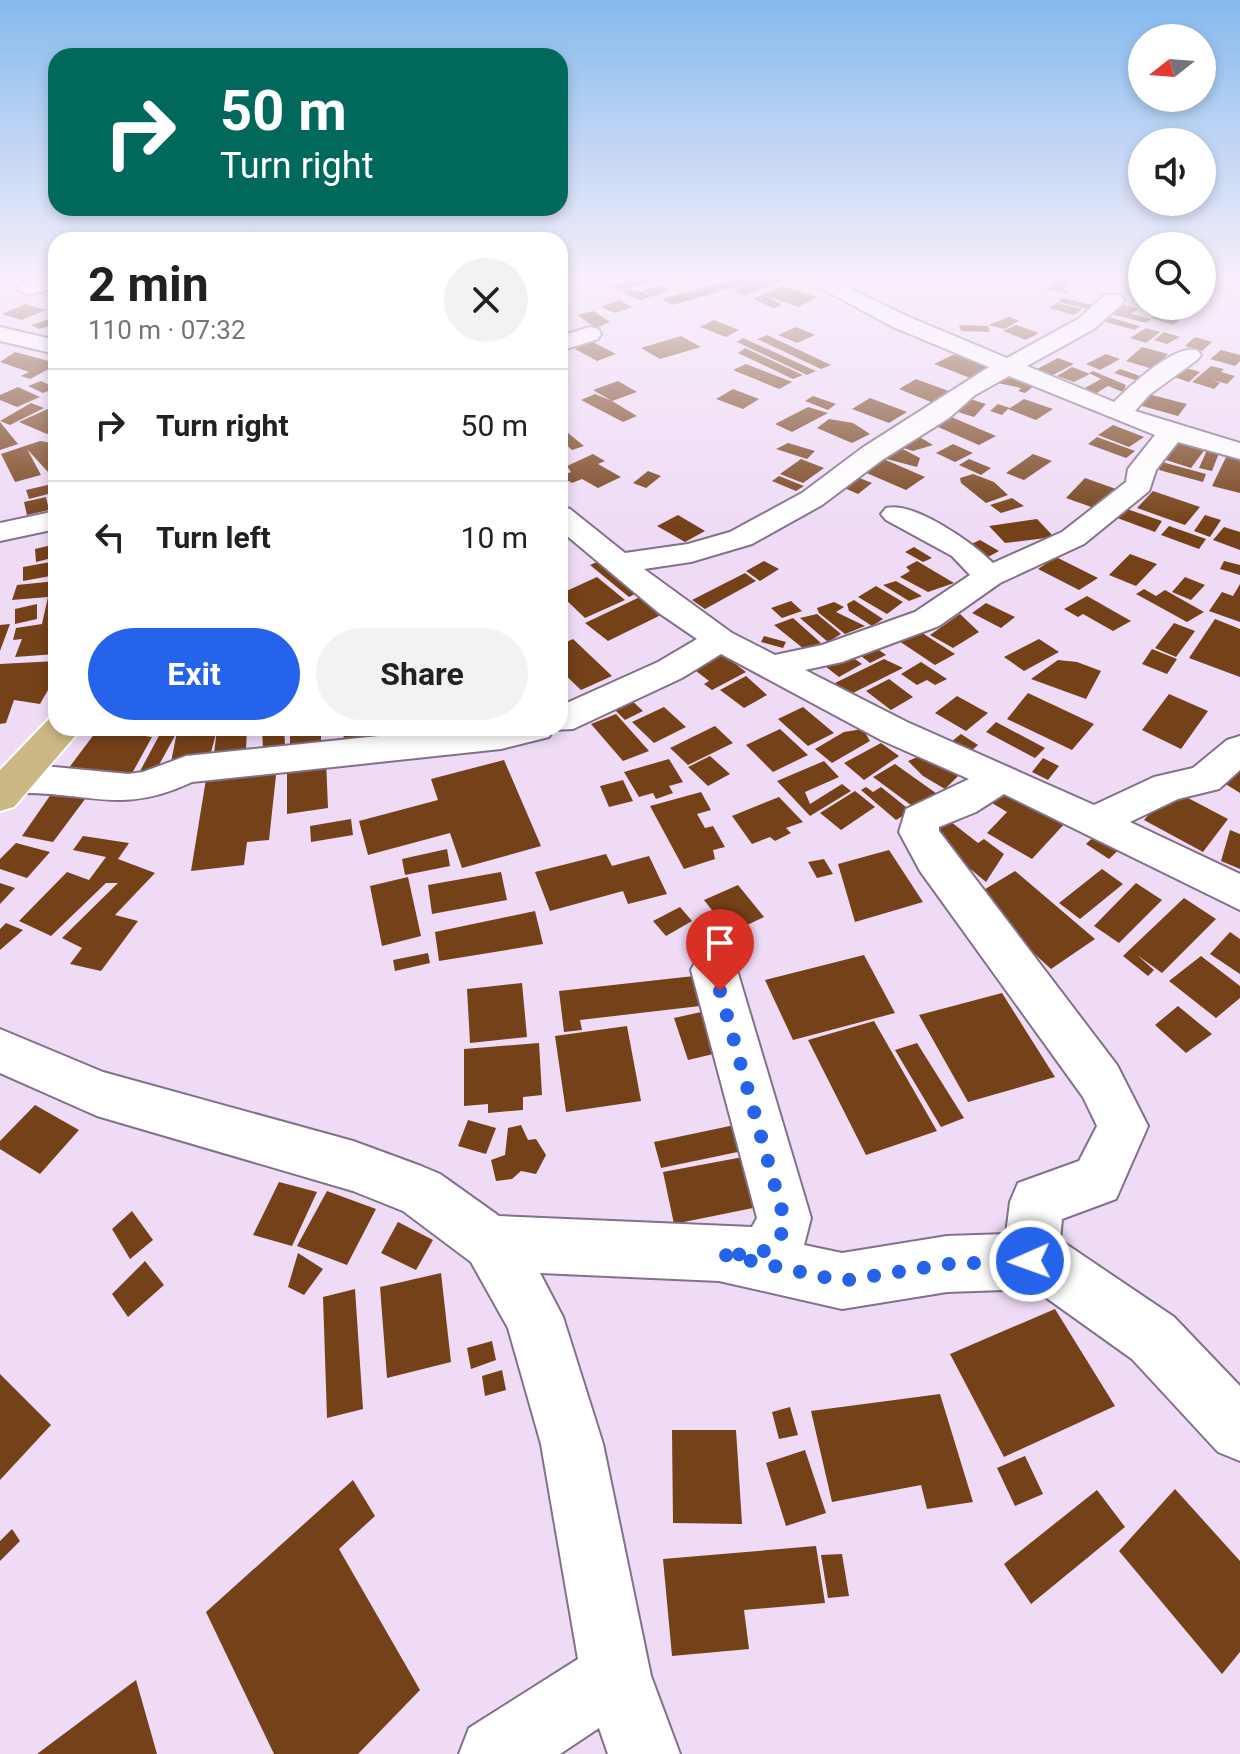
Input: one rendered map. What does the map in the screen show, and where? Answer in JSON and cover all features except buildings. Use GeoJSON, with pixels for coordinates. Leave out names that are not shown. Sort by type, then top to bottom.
{"type":"FeatureCollection","features":[{"type":"Feature","properties":{"kind":"main road"},"geometry":{"type":"LineString","coordinates":[[8,787],[56,736]]}},
{"type":"Feature","properties":{"kind":"street"},"geometry":{"type":"LineString","coordinates":[[995,361],[1171,433],[1240,451]]}},
{"type":"Feature","properties":{"kind":"street"},"geometry":{"type":"LineString","coordinates":[[620,563],[691,553],[741,538],[812,499],[872,454],[940,413],[966,390],[1021,361]]}},
{"type":"Feature","properties":{"kind":"street"},"geometry":{"type":"LineString","coordinates":[[1119,412],[1140,390],[1181,361]]}},
{"type":"Feature","properties":{"kind":"street"},"geometry":{"type":"LineString","coordinates":[[769,667],[830,654],[927,619],[989,576],[1073,538],[1103,518],[1139,485],[1142,469],[1171,433]]}},
{"type":"Feature","properties":{"kind":"street"},"geometry":{"type":"LineString","coordinates":[[896,514],[963,550],[989,576]]}},
{"type":"Feature","properties":{"kind":"street"},"geometry":{"type":"LineString","coordinates":[[568,521],[670,606],[720,640],[894,731],[1002,777],[1240,893]]}},
{"type":"Feature","properties":{"kind":"street"},"geometry":{"type":"LineString","coordinates":[[0,532],[48,522]]}},
{"type":"Feature","properties":{"kind":"street"},"geometry":{"type":"LineString","coordinates":[[568,716],[670,670],[720,640]]}},
{"type":"Feature","properties":{"kind":"street"},"geometry":{"type":"LineString","coordinates":[[8,787],[46,777],[89,785],[145,786],[186,769],[501,736]]}},
{"type":"Feature","properties":{"kind":"street"},"geometry":{"type":"LineString","coordinates":[[1095,821],[1168,787],[1205,779],[1240,749]]}},
{"type":"Feature","properties":{"kind":"street"},"geometry":{"type":"LineString","coordinates":[[1002,777],[962,802],[920,819],[919,832],[935,860],[1100,1081],[1123,1126],[1097,1181],[1037,1202],[1030,1261]]}},
{"type":"Feature","properties":{"kind":"street"},"geometry":{"type":"LineString","coordinates":[[490,1243],[753,1255],[773,1249],[784,1234],[784,1218],[714,970]]}},
{"type":"Feature","properties":{"kind":"street"},"geometry":{"type":"LineString","coordinates":[[0,1050],[97,1093],[353,1166],[421,1192],[490,1243],[534,1317],[572,1444],[616,1676],[644,1754]]}},
{"type":"Feature","properties":{"kind":"street"},"geometry":{"type":"LineString","coordinates":[[720,1254],[842,1281],[947,1264],[1044,1261],[1071,1284],[1153,1338],[1240,1430]]}},
{"type":"Feature","properties":{"kind":"street"},"geometry":{"type":"LineString","coordinates":[[495,1754],[616,1676]]}},
{"type":"Feature","properties":{"kind":"route"},"geometry":{"type":"LineString","coordinates":[[720,991],[778,1193],[784,1234],[773,1249],[753,1255],[720,1254],[842,1281],[947,1264],[1030,1261]]}}]}
